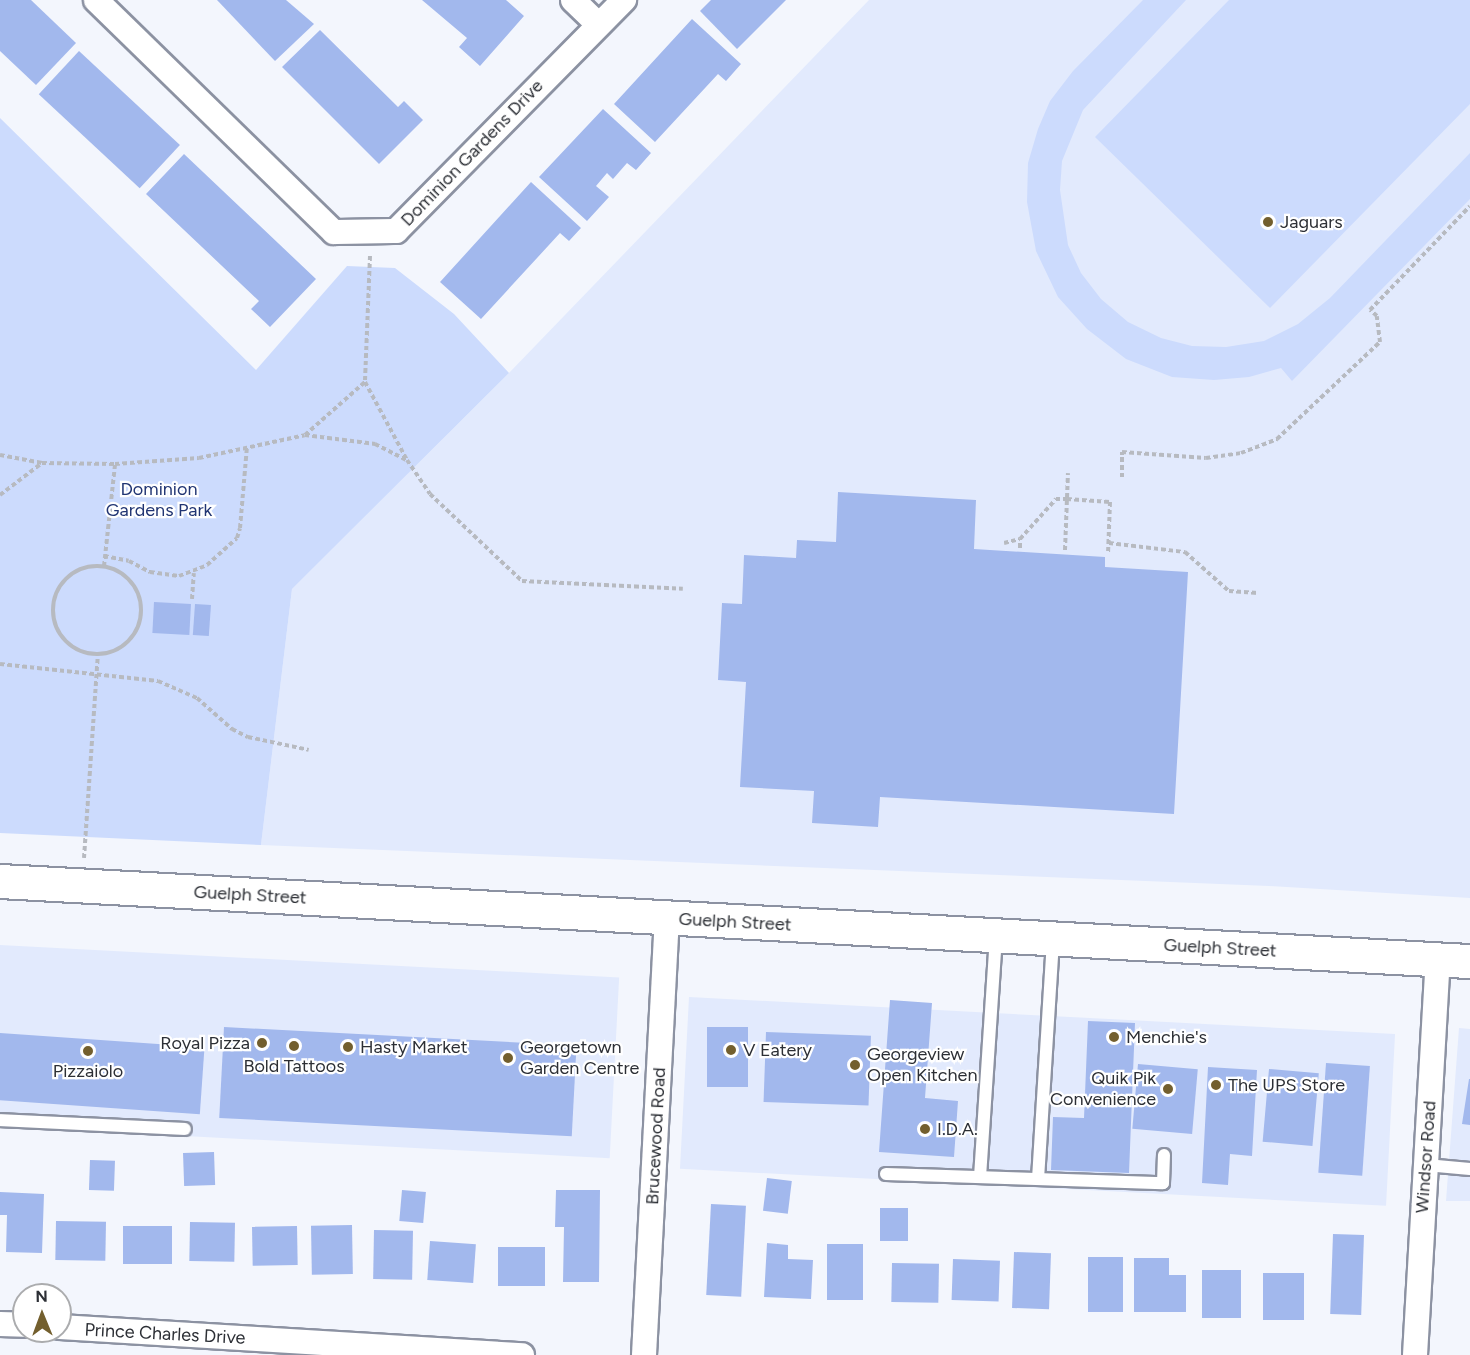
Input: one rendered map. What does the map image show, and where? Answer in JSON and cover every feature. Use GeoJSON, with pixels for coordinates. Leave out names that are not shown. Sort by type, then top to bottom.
{"type":"FeatureCollection","features":[{"type":"Feature","properties":{"kind":"main road","name":"Guelph Street"},"geometry":{"type":"LineString","coordinates":[[0,881],[1454,960]]}},
{"type":"Feature","properties":{"kind":"street","name":"Dominion Gardens Drive"},"geometry":{"type":"LineString","coordinates":[[96,0],[334,232],[396,231],[624,0]]}},
{"type":"Feature","properties":{"kind":"street"},"geometry":{"type":"LineString","coordinates":[[573,0],[598,24]]}},
{"type":"Feature","properties":{"kind":"street","name":"Brucewood Road"},"geometry":{"type":"LineString","coordinates":[[644,1355],[667,918]]}},
{"type":"Feature","properties":{"kind":"street","name":"Windsor Road"},"geometry":{"type":"LineString","coordinates":[[1414,1355],[1426,1165],[1454,960]]}},
{"type":"Feature","properties":{"kind":"street","name":"Prince Charles Drive"},"geometry":{"type":"LineString","coordinates":[[72,1328],[522,1355]]}},
{"type":"Feature","properties":{"kind":"lane"},"geometry":{"type":"LineString","coordinates":[[980,1177],[997,936]]}},
{"type":"Feature","properties":{"kind":"lane"},"geometry":{"type":"LineString","coordinates":[[1038,1179],[1053,939]]}},
{"type":"Feature","properties":{"kind":"lane"},"geometry":{"type":"LineString","coordinates":[[0,1120],[185,1129]]}},
{"type":"Feature","properties":{"kind":"lane"},"geometry":{"type":"LineString","coordinates":[[886,1174],[1164,1183],[1164,1155]]}},
{"type":"Feature","properties":{"kind":"lane"},"geometry":{"type":"LineString","coordinates":[[1426,1165],[1470,1169]]}},
{"type":"Feature","properties":{"kind":"path"},"geometry":{"type":"LineString","coordinates":[[1122,477],[1122,452],[1206,458],[1241,453],[1277,440],[1380,342],[1377,316],[1370,310],[1470,206]]}},
{"type":"Feature","properties":{"kind":"path"},"geometry":{"type":"LineString","coordinates":[[371,231],[365,382],[407,460],[430,494],[522,581],[683,590]]}},
{"type":"Feature","properties":{"kind":"path"},"geometry":{"type":"LineString","coordinates":[[305,435],[365,382]]}},
{"type":"Feature","properties":{"kind":"path"},"geometry":{"type":"LineString","coordinates":[[0,454],[42,463],[115,464],[178,460],[305,435],[375,444],[407,460]]}},
{"type":"Feature","properties":{"kind":"path"},"geometry":{"type":"LineString","coordinates":[[104,556],[129,561],[150,572],[194,573],[237,538],[247,447]]}},
{"type":"Feature","properties":{"kind":"path"},"geometry":{"type":"LineString","coordinates":[[0,495],[42,463]]}},
{"type":"Feature","properties":{"kind":"path"},"geometry":{"type":"LineString","coordinates":[[104,566],[115,464]]}},
{"type":"Feature","properties":{"kind":"path"},"geometry":{"type":"LineString","coordinates":[[1065,550],[1068,473]]}},
{"type":"Feature","properties":{"kind":"path"},"geometry":{"type":"LineString","coordinates":[[1004,543],[1020,539],[1056,499],[1110,502],[1108,553]]}},
{"type":"Feature","properties":{"kind":"path"},"geometry":{"type":"LineString","coordinates":[[1020,539],[1020,548]]}},
{"type":"Feature","properties":{"kind":"path"},"geometry":{"type":"LineString","coordinates":[[1108,543],[1185,552],[1228,591],[1258,593]]}},
{"type":"Feature","properties":{"kind":"path"},"geometry":{"type":"LineString","coordinates":[[104,566],[134,583],[142,603],[136,631],[119,647],[98,655],[83,653],[65,641],[56,624],[52,605],[59,583],[72,571],[104,566]]}},
{"type":"Feature","properties":{"kind":"path"},"geometry":{"type":"LineString","coordinates":[[192,599],[194,573]]}},
{"type":"Feature","properties":{"kind":"path"},"geometry":{"type":"LineString","coordinates":[[82,886],[98,655]]}},
{"type":"Feature","properties":{"kind":"path"},"geometry":{"type":"LineString","coordinates":[[0,664],[96,677],[158,681],[180,688],[232,729],[309,750]]}},
{"type":"Feature","properties":{"kind":"shaded area"},"geometry":{"type":"Polygon","coordinates":[[[869,0],[1470,0],[1470,898],[1269,886],[261,845],[292,589],[509,373],[869,0]]]}},
{"type":"Feature","properties":{"kind":"shaded area"},"geometry":{"type":"Polygon","coordinates":[[[0,945],[619,977],[610,1158],[0,1126],[0,945]]]}},
{"type":"Feature","properties":{"kind":"shaded area"},"geometry":{"type":"Polygon","coordinates":[[[689,997],[1395,1034],[1386,1206],[680,1169],[689,997]]]}},
{"type":"Feature","properties":{"kind":"shaded area"},"geometry":{"type":"Polygon","coordinates":[[[1459,1028],[1470,1029],[1470,1201],[1446,1201],[1459,1028]]]}},
{"type":"Feature","properties":{"kind":"green space"},"geometry":{"type":"Polygon","coordinates":[[[1143,0],[1186,0],[1083,110],[1062,161],[1060,190],[1068,245],[1081,273],[1101,299],[1128,322],[1161,338],[1192,346],[1226,347],[1264,341],[1298,324],[1330,298],[1470,153],[1470,199],[1292,381],[1281,368],[1249,377],[1214,380],[1172,377],[1126,359],[1087,329],[1058,297],[1036,251],[1027,202],[1028,163],[1038,129],[1050,101],[1073,71],[1143,0]]]}},
{"type":"Feature","properties":{"kind":"green space","name":"Jaguars"},"geometry":{"type":"Polygon","coordinates":[[[1229,0],[1470,0],[1470,104],[1270,308],[1095,137],[1229,0]]]}},
{"type":"Feature","properties":{"kind":"green space","name":"Dominion Gardens Park"},"geometry":{"type":"Polygon","coordinates":[[[0,118],[256,370],[347,266],[395,268],[454,314],[509,373],[292,589],[261,845],[0,833],[0,118]]]}},
{"type":"Feature","properties":{"kind":"building"},"geometry":{"type":"Polygon","coordinates":[[[0,0],[31,0],[76,43],[36,85],[0,51],[0,0]]]}},
{"type":"Feature","properties":{"kind":"building"},"geometry":{"type":"Polygon","coordinates":[[[217,0],[286,0],[314,24],[275,61],[217,0]]]}},
{"type":"Feature","properties":{"kind":"building"},"geometry":{"type":"Polygon","coordinates":[[[422,0],[506,0],[524,16],[480,66],[459,47],[467,38],[422,0]]]}},
{"type":"Feature","properties":{"kind":"building"},"geometry":{"type":"Polygon","coordinates":[[[711,0],[786,0],[737,49],[700,11],[711,0]]]}},
{"type":"Feature","properties":{"kind":"building"},"geometry":{"type":"Polygon","coordinates":[[[692,19],[741,64],[726,81],[718,74],[655,142],[614,104],[692,19]]]}},
{"type":"Feature","properties":{"kind":"building"},"geometry":{"type":"Polygon","coordinates":[[[320,30],[398,107],[404,101],[423,120],[379,164],[282,67],[320,30]]]}},
{"type":"Feature","properties":{"kind":"building"},"geometry":{"type":"Polygon","coordinates":[[[79,51],[180,145],[140,188],[39,94],[79,51]]]}},
{"type":"Feature","properties":{"kind":"building"},"geometry":{"type":"Polygon","coordinates":[[[603,109],[651,153],[636,170],[627,163],[613,179],[607,173],[596,186],[609,197],[587,221],[539,177],[603,109]]]}},
{"type":"Feature","properties":{"kind":"building"},"geometry":{"type":"Polygon","coordinates":[[[184,154],[316,279],[270,327],[251,309],[259,301],[146,194],[184,154]]]}},
{"type":"Feature","properties":{"kind":"building"},"geometry":{"type":"Polygon","coordinates":[[[531,182],[581,228],[569,241],[560,233],[481,319],[440,282],[531,182]]]}},
{"type":"Feature","properties":{"kind":"building"},"geometry":{"type":"Polygon","coordinates":[[[838,492],[976,500],[974,549],[1105,557],[1105,567],[1188,572],[1174,814],[880,797],[878,827],[812,823],[814,791],[740,787],[746,682],[718,680],[722,603],[742,604],[744,555],[796,558],[797,540],[836,542],[838,492]]]}},
{"type":"Feature","properties":{"kind":"building"},"geometry":{"type":"Polygon","coordinates":[[[154,602],[191,604],[189,635],[152,633],[154,602]]]}},
{"type":"Feature","properties":{"kind":"building"},"geometry":{"type":"Polygon","coordinates":[[[195,604],[211,605],[209,636],[193,635],[195,604]]]}},
{"type":"Feature","properties":{"kind":"building"},"geometry":{"type":"Polygon","coordinates":[[[890,1000],[932,1003],[925,1098],[958,1101],[954,1157],[879,1152],[890,1000]]]}},
{"type":"Feature","properties":{"kind":"building"},"geometry":{"type":"Polygon","coordinates":[[[1088,1021],[1135,1023],[1129,1173],[1051,1170],[1053,1117],[1084,1118],[1088,1021]]]}},
{"type":"Feature","properties":{"kind":"building"},"geometry":{"type":"Polygon","coordinates":[[[224,1027],[577,1045],[572,1136],[219,1118],[224,1027]]]}},
{"type":"Feature","properties":{"kind":"building"},"geometry":{"type":"Polygon","coordinates":[[[707,1027],[748,1027],[748,1087],[707,1087],[707,1027]]]}},
{"type":"Feature","properties":{"kind":"building"},"geometry":{"type":"Polygon","coordinates":[[[766,1032],[871,1036],[868,1106],[764,1102],[766,1032]]]}},
{"type":"Feature","properties":{"kind":"building"},"geometry":{"type":"Polygon","coordinates":[[[0,1033],[205,1047],[200,1114],[0,1100],[0,1033]]]}},
{"type":"Feature","properties":{"kind":"building"},"geometry":{"type":"Polygon","coordinates":[[[1326,1063],[1370,1066],[1362,1176],[1318,1173],[1326,1063]]]}},
{"type":"Feature","properties":{"kind":"building"},"geometry":{"type":"Polygon","coordinates":[[[1138,1064],[1198,1069],[1192,1134],[1132,1129],[1138,1064]]]}},
{"type":"Feature","properties":{"kind":"building"},"geometry":{"type":"Polygon","coordinates":[[[1208,1067],[1257,1070],[1252,1156],[1230,1154],[1228,1185],[1202,1183],[1208,1067]]]}},
{"type":"Feature","properties":{"kind":"building"},"geometry":{"type":"Polygon","coordinates":[[[1269,1069],[1319,1073],[1312,1146],[1263,1142],[1269,1069]]]}},
{"type":"Feature","properties":{"kind":"building"},"geometry":{"type":"Polygon","coordinates":[[[1470,1079],[1470,1125],[1462,1124],[1470,1079]]]}},
{"type":"Feature","properties":{"kind":"building"},"geometry":{"type":"Polygon","coordinates":[[[214,1152],[215,1185],[184,1186],[183,1153],[214,1152]]]}},
{"type":"Feature","properties":{"kind":"building"},"geometry":{"type":"Polygon","coordinates":[[[90,1160],[115,1161],[114,1191],[89,1190],[90,1160]]]}},
{"type":"Feature","properties":{"kind":"building"},"geometry":{"type":"Polygon","coordinates":[[[767,1178],[792,1181],[788,1214],[763,1211],[767,1178]]]}},
{"type":"Feature","properties":{"kind":"building"},"geometry":{"type":"Polygon","coordinates":[[[402,1190],[426,1192],[423,1223],[399,1221],[402,1190]]]}},
{"type":"Feature","properties":{"kind":"building"},"geometry":{"type":"Polygon","coordinates":[[[556,1190],[600,1190],[599,1282],[563,1282],[564,1227],[555,1227],[556,1190]]]}},
{"type":"Feature","properties":{"kind":"building"},"geometry":{"type":"Polygon","coordinates":[[[0,1192],[44,1194],[42,1253],[6,1252],[7,1215],[0,1215],[0,1192]]]}},
{"type":"Feature","properties":{"kind":"building"},"geometry":{"type":"Polygon","coordinates":[[[711,1204],[746,1206],[741,1297],[706,1295],[711,1204]]]}},
{"type":"Feature","properties":{"kind":"building"},"geometry":{"type":"Polygon","coordinates":[[[880,1208],[908,1208],[908,1241],[880,1241],[880,1208]]]}},
{"type":"Feature","properties":{"kind":"building"},"geometry":{"type":"Polygon","coordinates":[[[56,1221],[106,1222],[105,1261],[55,1260],[56,1221]]]}},
{"type":"Feature","properties":{"kind":"building"},"geometry":{"type":"Polygon","coordinates":[[[190,1222],[235,1223],[234,1262],[189,1261],[190,1222]]]}},
{"type":"Feature","properties":{"kind":"building"},"geometry":{"type":"Polygon","coordinates":[[[352,1225],[353,1274],[312,1275],[311,1226],[352,1225]]]}},
{"type":"Feature","properties":{"kind":"building"},"geometry":{"type":"Polygon","coordinates":[[[123,1226],[172,1226],[172,1264],[123,1264],[123,1226]]]}},
{"type":"Feature","properties":{"kind":"building"},"geometry":{"type":"Polygon","coordinates":[[[297,1226],[298,1265],[253,1266],[252,1227],[297,1226]]]}},
{"type":"Feature","properties":{"kind":"building"},"geometry":{"type":"Polygon","coordinates":[[[374,1230],[413,1231],[412,1280],[373,1279],[374,1230]]]}},
{"type":"Feature","properties":{"kind":"building"},"geometry":{"type":"Polygon","coordinates":[[[1333,1234],[1364,1235],[1361,1315],[1330,1314],[1333,1234]]]}},
{"type":"Feature","properties":{"kind":"building"},"geometry":{"type":"Polygon","coordinates":[[[430,1241],[476,1244],[473,1283],[427,1280],[430,1241]]]}},
{"type":"Feature","properties":{"kind":"building"},"geometry":{"type":"Polygon","coordinates":[[[767,1243],[788,1245],[788,1259],[813,1260],[811,1299],[764,1297],[767,1243]]]}},
{"type":"Feature","properties":{"kind":"building"},"geometry":{"type":"Polygon","coordinates":[[[827,1244],[863,1244],[863,1300],[827,1300],[827,1244]]]}},
{"type":"Feature","properties":{"kind":"building"},"geometry":{"type":"Polygon","coordinates":[[[498,1247],[545,1247],[545,1286],[498,1286],[498,1247]]]}},
{"type":"Feature","properties":{"kind":"building"},"geometry":{"type":"Polygon","coordinates":[[[1014,1252],[1051,1253],[1049,1309],[1012,1308],[1014,1252]]]}},
{"type":"Feature","properties":{"kind":"building"},"geometry":{"type":"Polygon","coordinates":[[[1088,1257],[1123,1257],[1123,1312],[1088,1312],[1088,1257]]]}},
{"type":"Feature","properties":{"kind":"building"},"geometry":{"type":"Polygon","coordinates":[[[1134,1258],[1169,1258],[1169,1275],[1186,1275],[1186,1312],[1134,1312],[1134,1258]]]}},
{"type":"Feature","properties":{"kind":"building"},"geometry":{"type":"Polygon","coordinates":[[[953,1259],[1000,1261],[999,1302],[952,1300],[953,1259]]]}},
{"type":"Feature","properties":{"kind":"building"},"geometry":{"type":"Polygon","coordinates":[[[892,1263],[939,1264],[938,1303],[891,1302],[892,1263]]]}},
{"type":"Feature","properties":{"kind":"building"},"geometry":{"type":"Polygon","coordinates":[[[1202,1270],[1241,1270],[1241,1318],[1202,1318],[1202,1270]]]}},
{"type":"Feature","properties":{"kind":"building"},"geometry":{"type":"Polygon","coordinates":[[[1263,1273],[1304,1273],[1304,1320],[1263,1320],[1263,1273]]]}},
{"type":"Feature","properties":{"kind":"place","name":"Jaguars"},"geometry":{"type":"Point","coordinates":[1268,222]}},
{"type":"Feature","properties":{"kind":"place","name":"Menchie's"},"geometry":{"type":"Point","coordinates":[1114,1037]}},
{"type":"Feature","properties":{"kind":"place","name":"Royal Pizza"},"geometry":{"type":"Point","coordinates":[262,1043]}},
{"type":"Feature","properties":{"kind":"place","name":"Bold Tattoos"},"geometry":{"type":"Point","coordinates":[294,1046]}},
{"type":"Feature","properties":{"kind":"place","name":"Hasty Market"},"geometry":{"type":"Point","coordinates":[348,1047]}},
{"type":"Feature","properties":{"kind":"place","name":"V Eatery"},"geometry":{"type":"Point","coordinates":[731,1050]}},
{"type":"Feature","properties":{"kind":"place","name":"Pizzaiolo"},"geometry":{"type":"Point","coordinates":[88,1051]}},
{"type":"Feature","properties":{"kind":"place","name":"Georgetown Garden Centre"},"geometry":{"type":"Point","coordinates":[508,1058]}},
{"type":"Feature","properties":{"kind":"place","name":"Georgeview Open Kitchen"},"geometry":{"type":"Point","coordinates":[855,1065]}},
{"type":"Feature","properties":{"kind":"place","name":"The UPS Store"},"geometry":{"type":"Point","coordinates":[1216,1085]}},
{"type":"Feature","properties":{"kind":"place","name":"Quik Pik Convenience"},"geometry":{"type":"Point","coordinates":[1168,1089]}},
{"type":"Feature","properties":{"kind":"place","name":"I.D.A."},"geometry":{"type":"Point","coordinates":[925,1129]}}]}
